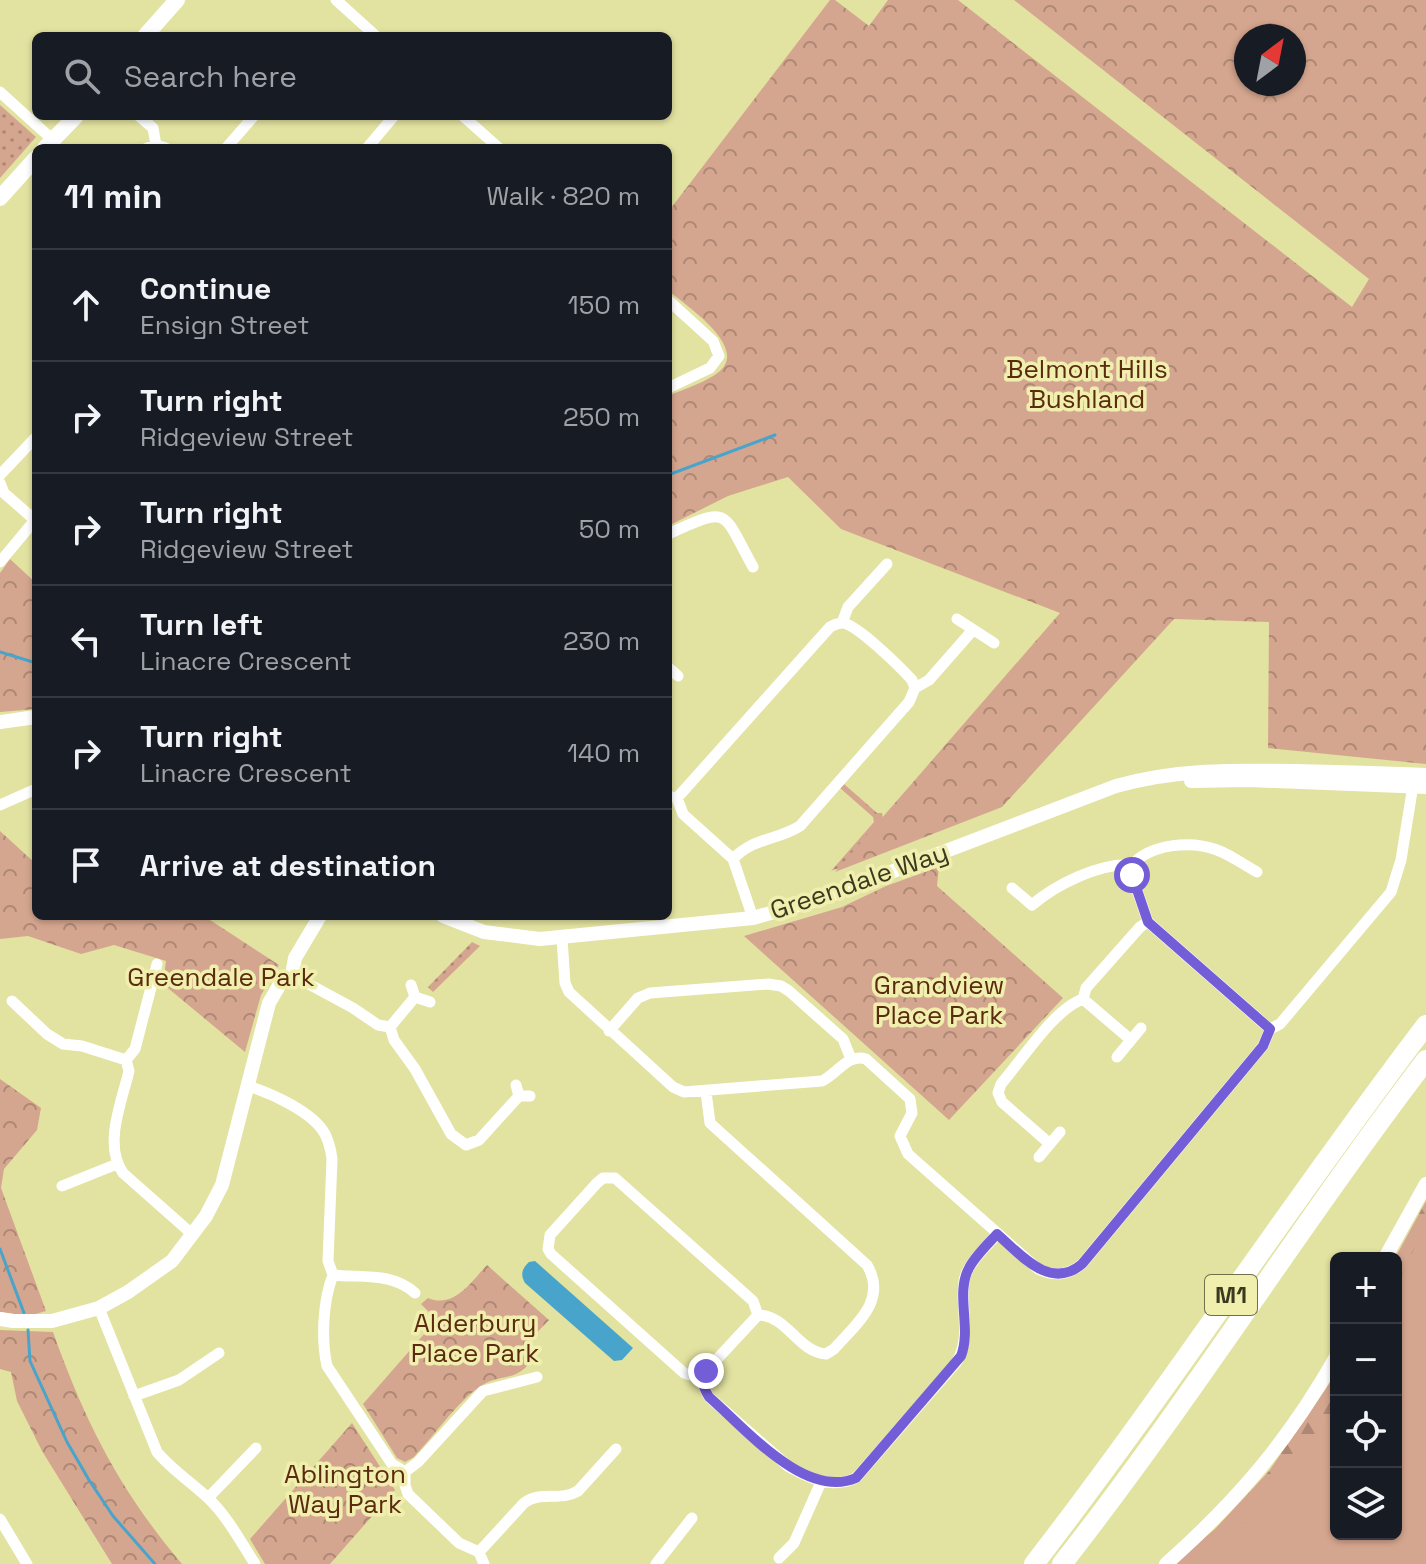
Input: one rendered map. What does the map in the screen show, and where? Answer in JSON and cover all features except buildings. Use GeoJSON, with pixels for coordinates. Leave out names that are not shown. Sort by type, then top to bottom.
{"type":"FeatureCollection","features":[{"type":"Feature","properties":{"kind":"highway","name":"M1"},"geometry":{"type":"LineString","coordinates":[[1034,1564],[1097,1482],[1334,1148],[1426,1025]]}},
{"type":"Feature","properties":{"kind":"highway","name":"M1"},"geometry":{"type":"LineString","coordinates":[[1062,1564],[1142,1459],[1321,1203],[1426,1060]]}},
{"type":"Feature","properties":{"kind":"main road"},"geometry":{"type":"LineString","coordinates":[[149,32],[177,0]]}},
{"type":"Feature","properties":{"kind":"main road"},"geometry":{"type":"LineString","coordinates":[[49,144],[72,120]]}},
{"type":"Feature","properties":{"kind":"main road"},"geometry":{"type":"LineString","coordinates":[[0,198],[32,162]]}},
{"type":"Feature","properties":{"kind":"street"},"geometry":{"type":"LineString","coordinates":[[336,0],[372,32]]}},
{"type":"Feature","properties":{"kind":"street"},"geometry":{"type":"LineString","coordinates":[[0,92],[49,144]]}},
{"type":"Feature","properties":{"kind":"street"},"geometry":{"type":"LineString","coordinates":[[144,120],[153,128],[156,144]]}},
{"type":"Feature","properties":{"kind":"street"},"geometry":{"type":"LineString","coordinates":[[230,144],[250,120]]}},
{"type":"Feature","properties":{"kind":"street"},"geometry":{"type":"LineString","coordinates":[[370,144],[391,120]]}},
{"type":"Feature","properties":{"kind":"street"},"geometry":{"type":"LineString","coordinates":[[468,120],[494,144]]}},
{"type":"Feature","properties":{"kind":"street"},"geometry":{"type":"LineString","coordinates":[[672,304],[713,341],[719,356],[710,368],[672,386]]}},
{"type":"Feature","properties":{"kind":"street"},"geometry":{"type":"LineString","coordinates":[[0,475],[32,441]]}},
{"type":"Feature","properties":{"kind":"street"},"geometry":{"type":"LineString","coordinates":[[0,483],[4,493],[32,518]]}},
{"type":"Feature","properties":{"kind":"street"},"geometry":{"type":"LineString","coordinates":[[672,532],[709,516],[720,516],[728,522],[753,567]]}},
{"type":"Feature","properties":{"kind":"street"},"geometry":{"type":"LineString","coordinates":[[0,562],[32,526]]}},
{"type":"Feature","properties":{"kind":"street"},"geometry":{"type":"LineString","coordinates":[[842,623],[848,607],[887,564]]}},
{"type":"Feature","properties":{"kind":"street"},"geometry":{"type":"LineString","coordinates":[[957,619],[994,643]]}},
{"type":"Feature","properties":{"kind":"street"},"geometry":{"type":"LineString","coordinates":[[753,918],[733,859],[683,814],[672,797],[830,627],[842,623],[854,628],[912,680],[915,688]]}},
{"type":"Feature","properties":{"kind":"street"},"geometry":{"type":"LineString","coordinates":[[733,859],[749,844],[786,834],[800,826],[909,702],[915,688],[929,680],[972,631]]}},
{"type":"Feature","properties":{"kind":"street"},"geometry":{"type":"LineString","coordinates":[[672,671],[678,676]]}},
{"type":"Feature","properties":{"kind":"street"},"geometry":{"type":"LineString","coordinates":[[0,722],[32,718]]}},
{"type":"Feature","properties":{"kind":"street","name":"Greendale Way"},"geometry":{"type":"LineString","coordinates":[[452,920],[499,935],[562,938],[753,918],[820,899],[1080,802],[1159,785],[1202,780],[1420,781]]}},
{"type":"Feature","properties":{"kind":"street"},"geometry":{"type":"LineString","coordinates":[[562,938],[565,983],[569,992],[673,1087],[684,1092],[822,1081],[833,1076],[851,1059],[859,1056],[866,1059],[910,1099],[912,1113],[900,1136],[903,1148],[1038,1269],[1049,1274],[1073,1271],[1263,1046],[1270,1029],[1280,1024],[1391,892],[1420,781]]}},
{"type":"Feature","properties":{"kind":"street"},"geometry":{"type":"LineString","coordinates":[[0,805],[32,791]]}},
{"type":"Feature","properties":{"kind":"street"},"geometry":{"type":"LineString","coordinates":[[1012,888],[1032,905],[1058,885],[1120,864],[1132,865],[1143,855],[1181,845],[1216,849],[1257,872]]}},
{"type":"Feature","properties":{"kind":"street"},"geometry":{"type":"LineString","coordinates":[[1132,865],[1132,875],[1148,922],[1270,1029]]}},
{"type":"Feature","properties":{"kind":"street"},"geometry":{"type":"LineString","coordinates":[[7,1320],[52,1321],[99,1308],[172,1261],[206,1216],[222,1185],[269,1003],[280,984],[292,975],[295,958],[315,920]]}},
{"type":"Feature","properties":{"kind":"street"},"geometry":{"type":"LineString","coordinates":[[1083,999],[1086,988],[1140,927],[1148,922]]}},
{"type":"Feature","properties":{"kind":"street"},"geometry":{"type":"LineString","coordinates":[[126,1060],[135,1049],[155,970],[173,981]]}},
{"type":"Feature","properties":{"kind":"street"},"geometry":{"type":"LineString","coordinates":[[292,975],[378,1025],[390,1027]]}},
{"type":"Feature","properties":{"kind":"street"},"geometry":{"type":"LineString","coordinates":[[609,1031],[638,998],[650,993],[768,984],[789,991],[843,1039],[851,1059]]}},
{"type":"Feature","properties":{"kind":"street"},"geometry":{"type":"LineString","coordinates":[[430,1002],[413,991],[390,1027],[394,1040],[415,1069],[451,1134],[466,1145],[479,1140],[522,1092]]}},
{"type":"Feature","properties":{"kind":"street"},"geometry":{"type":"LineString","coordinates":[[1083,999],[1131,1040]]}},
{"type":"Feature","properties":{"kind":"street"},"geometry":{"type":"LineString","coordinates":[[1050,1144],[1002,1102],[998,1093],[1001,1084],[1057,1017],[1073,1003],[1083,999]]}},
{"type":"Feature","properties":{"kind":"street"},"geometry":{"type":"LineString","coordinates":[[12,1001],[47,1034],[63,1044],[82,1046],[126,1060]]}},
{"type":"Feature","properties":{"kind":"street"},"geometry":{"type":"LineString","coordinates":[[1117,1057],[1141,1028]]}},
{"type":"Feature","properties":{"kind":"street"},"geometry":{"type":"LineString","coordinates":[[126,1060],[129,1071],[114,1133],[117,1164],[192,1234]]}},
{"type":"Feature","properties":{"kind":"street"},"geometry":{"type":"LineString","coordinates":[[248,1086],[270,1093],[312,1120],[324,1132],[332,1159],[328,1261],[333,1275],[327,1291],[327,1366],[392,1464],[405,1472]]}},
{"type":"Feature","properties":{"kind":"street"},"geometry":{"type":"LineString","coordinates":[[706,1092],[710,1123],[867,1265],[875,1283],[871,1307],[826,1354],[809,1349],[774,1318],[758,1315]]}},
{"type":"Feature","properties":{"kind":"street"},"geometry":{"type":"LineString","coordinates":[[1039,1157],[1060,1132]]}},
{"type":"Feature","properties":{"kind":"street"},"geometry":{"type":"LineString","coordinates":[[62,1186],[117,1164]]}},
{"type":"Feature","properties":{"kind":"street"},"geometry":{"type":"LineString","coordinates":[[703,1379],[684,1373],[551,1254],[548,1249],[550,1235],[597,1183],[603,1178],[615,1178],[753,1301],[758,1315]]}},
{"type":"Feature","properties":{"kind":"street"},"geometry":{"type":"LineString","coordinates":[[1388,1252],[1426,1184]]}},
{"type":"Feature","properties":{"kind":"street"},"geometry":{"type":"LineString","coordinates":[[758,1315],[706,1371],[703,1388],[709,1397],[789,1467],[821,1482],[843,1484],[856,1478],[956,1363],[966,1337],[964,1282],[967,1272],[997,1234]]}},
{"type":"Feature","properties":{"kind":"street"},"geometry":{"type":"LineString","coordinates":[[333,1275],[389,1278],[403,1283],[415,1293]]}},
{"type":"Feature","properties":{"kind":"street"},"geometry":{"type":"LineString","coordinates":[[99,1308],[157,1452],[169,1467],[208,1498],[255,1564]]}},
{"type":"Feature","properties":{"kind":"street"},"geometry":{"type":"LineString","coordinates":[[134,1396],[179,1380],[219,1353]]}},
{"type":"Feature","properties":{"kind":"street"},"geometry":{"type":"LineString","coordinates":[[1166,1564],[1247,1486],[1283,1441],[1330,1368]]}},
{"type":"Feature","properties":{"kind":"street"},"geometry":{"type":"LineString","coordinates":[[405,1472],[418,1462],[483,1391],[537,1377]]}},
{"type":"Feature","properties":{"kind":"street"},"geometry":{"type":"LineString","coordinates":[[208,1498],[256,1448]]}},
{"type":"Feature","properties":{"kind":"street"},"geometry":{"type":"LineString","coordinates":[[405,1472],[408,1494],[459,1543],[482,1558],[532,1497],[570,1496],[616,1449]]}},
{"type":"Feature","properties":{"kind":"street"},"geometry":{"type":"LineString","coordinates":[[779,1558],[794,1543],[821,1482]]}},
{"type":"Feature","properties":{"kind":"street"},"geometry":{"type":"LineString","coordinates":[[656,1564],[692,1518]]}},
{"type":"Feature","properties":{"kind":"street"},"geometry":{"type":"LineString","coordinates":[[0,1519],[27,1564]]}},
{"type":"Feature","properties":{"kind":"green space","name":"Belmont Hills Bushland"},"geometry":{"type":"Polygon","coordinates":[[[830,0],[835,0],[869,26],[888,0],[958,0],[1352,307],[1369,279],[1014,0],[1426,0],[1426,764],[1268,748],[1269,622],[1174,619],[1002,807],[835,872],[1060,613],[841,529],[788,477],[728,496],[672,524],[672,394],[709,379],[727,361],[721,339],[672,293],[672,207],[830,0]]]}},
{"type":"Feature","properties":{"kind":"green space"},"geometry":{"type":"Polygon","coordinates":[[[0,105],[36,137],[0,178],[0,105]]]}},
{"type":"Feature","properties":{"kind":"green space"},"geometry":{"type":"Polygon","coordinates":[[[10,559],[32,579],[32,709],[0,712],[0,573],[10,559]]]}},
{"type":"Feature","properties":{"kind":"green space"},"geometry":{"type":"Polygon","coordinates":[[[844,784],[877,813],[882,813],[884,823],[860,860],[831,871],[874,822],[873,817],[840,788],[844,784]]]}},
{"type":"Feature","properties":{"kind":"green space","name":"Greendale Park"},"geometry":{"type":"Polygon","coordinates":[[[0,831],[32,860],[32,920],[210,920],[279,965],[261,995],[245,1052],[163,984],[166,961],[114,945],[81,954],[28,936],[0,939],[0,831]]]}},
{"type":"Feature","properties":{"kind":"green space","name":"Grandview Place Park"},"geometry":{"type":"Polygon","coordinates":[[[939,867],[937,886],[1063,998],[949,1120],[744,936],[842,907],[886,886],[939,867]]]}},
{"type":"Feature","properties":{"kind":"green space"},"geometry":{"type":"Polygon","coordinates":[[[472,942],[480,946],[433,992],[428,987],[472,942]]]}},
{"type":"Feature","properties":{"kind":"green space"},"geometry":{"type":"Polygon","coordinates":[[[0,1079],[41,1108],[37,1130],[4,1169],[1,1188],[46,1311],[29,1316],[0,1312],[0,1079]]]}},
{"type":"Feature","properties":{"kind":"green space"},"geometry":{"type":"Polygon","coordinates":[[[1426,1201],[1426,1564],[1173,1564],[1215,1529],[1269,1471],[1330,1383],[1330,1540],[1402,1540],[1402,1252],[1398,1252],[1426,1201]]]}},
{"type":"Feature","properties":{"kind":"green space"},"geometry":{"type":"Polygon","coordinates":[[[1426,1222],[1426,1564],[1189,1564],[1253,1514],[1305,1452],[1330,1415],[1330,1540],[1402,1540],[1402,1276],[1426,1222]]]}},
{"type":"Feature","properties":{"kind":"green space","name":"Alderbury Place Park"},"geometry":{"type":"Polygon","coordinates":[[[487,1265],[549,1320],[521,1349],[527,1366],[518,1373],[477,1389],[414,1457],[405,1462],[397,1458],[363,1404],[432,1325],[433,1316],[421,1304],[428,1298],[446,1300],[454,1297],[487,1265]]]}},
{"type":"Feature","properties":{"kind":"green space"},"geometry":{"type":"Polygon","coordinates":[[[0,1330],[53,1332],[78,1396],[106,1454],[140,1510],[182,1564],[112,1564],[42,1451],[17,1401],[11,1372],[0,1369],[0,1330]]]}},
{"type":"Feature","properties":{"kind":"green space","name":"Ablington Way Park"},"geometry":{"type":"Polygon","coordinates":[[[352,1423],[395,1490],[330,1564],[265,1564],[250,1539],[352,1423]]]}},
{"type":"Feature","properties":{"kind":"water"},"geometry":{"type":"Polygon","coordinates":[[[535,1261],[633,1348],[622,1360],[614,1361],[525,1283],[523,1269],[529,1262],[535,1261]]]}},
{"type":"Feature","properties":{"kind":"waterway"},"geometry":{"type":"LineString","coordinates":[[672,474],[775,435]]}},
{"type":"Feature","properties":{"kind":"waterway"},"geometry":{"type":"LineString","coordinates":[[0,652],[32,662]]}},
{"type":"Feature","properties":{"kind":"waterway"},"geometry":{"type":"LineString","coordinates":[[0,1249],[24,1313]]}},
{"type":"Feature","properties":{"kind":"waterway"},"geometry":{"type":"LineString","coordinates":[[28,1330],[30,1361],[67,1442],[113,1516],[155,1564]]}},
{"type":"Feature","properties":{"kind":"route"},"geometry":{"type":"LineString","coordinates":[[706,1371],[703,1388],[709,1397],[789,1467],[821,1482],[843,1484],[856,1478],[961,1356],[966,1337],[964,1282],[970,1266],[997,1234],[1038,1269],[1049,1274],[1073,1271],[1082,1264],[1263,1046],[1270,1029],[1148,922],[1132,875]]}}]}
